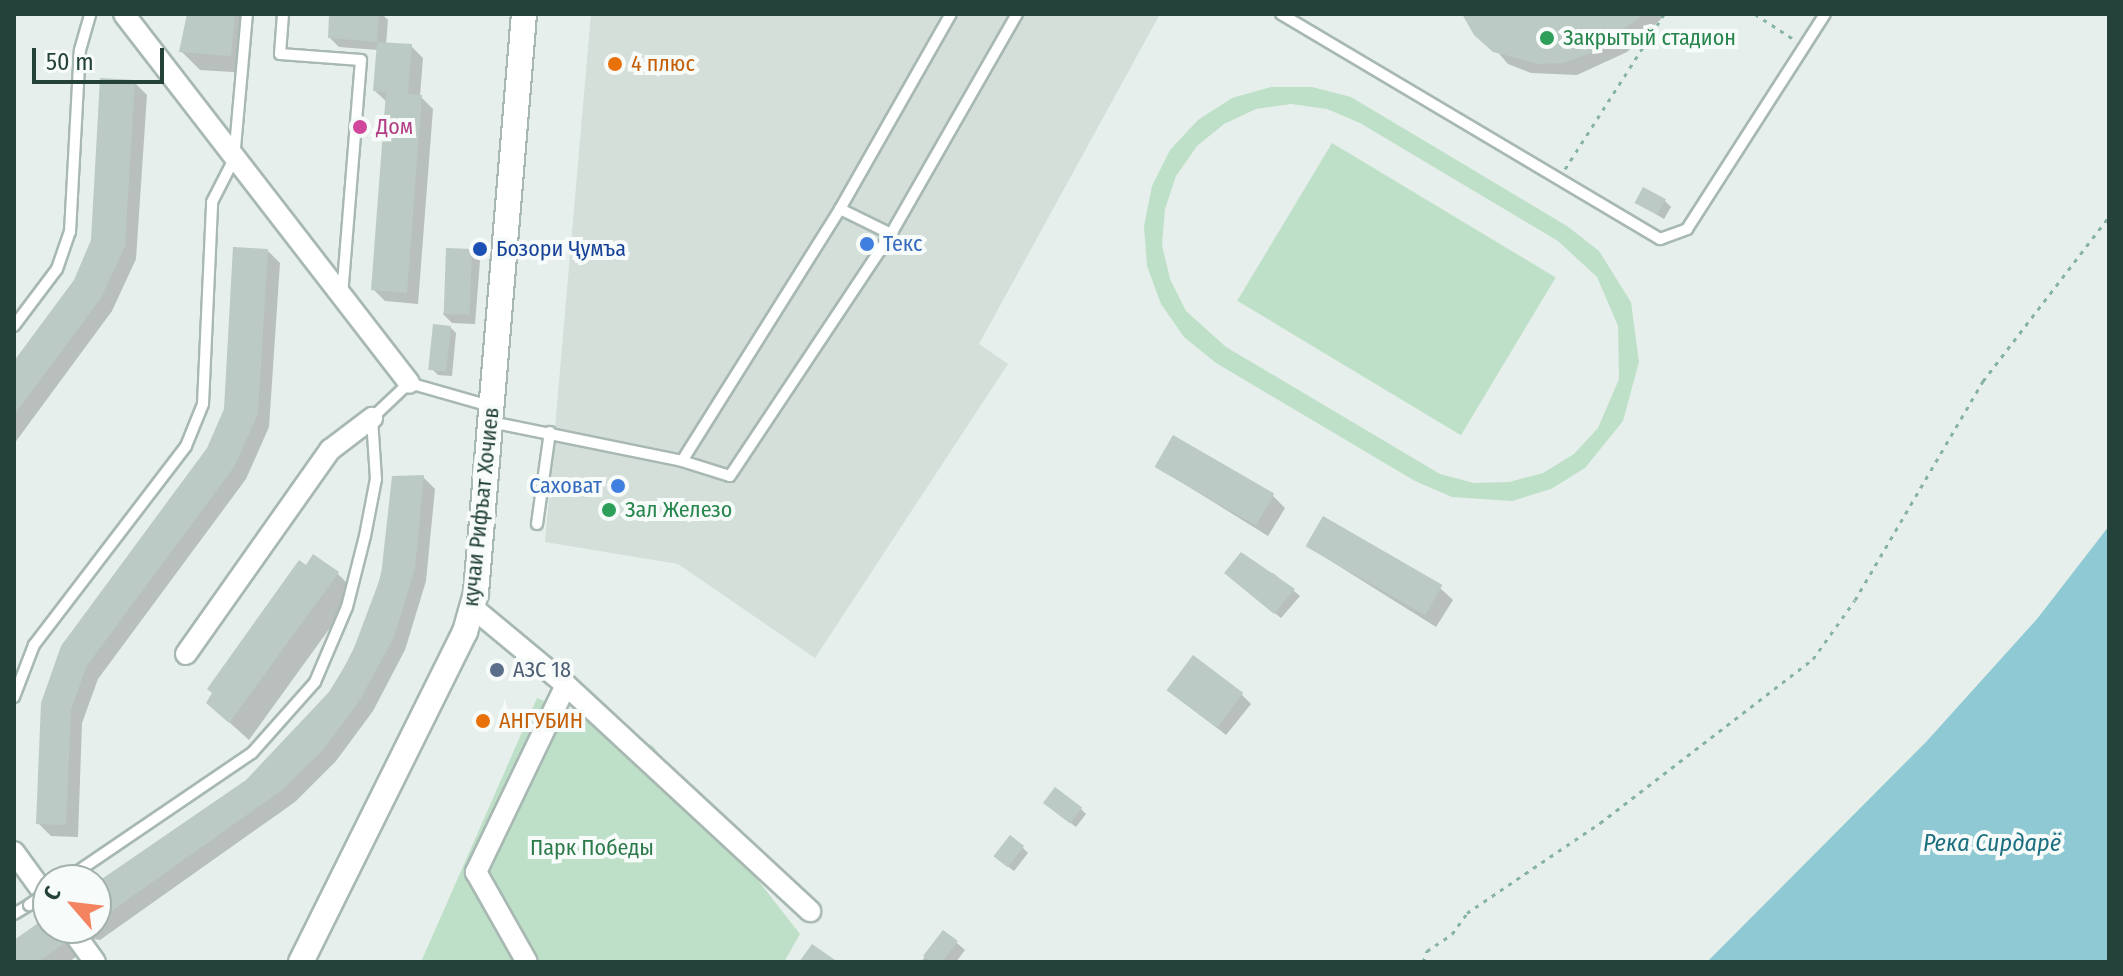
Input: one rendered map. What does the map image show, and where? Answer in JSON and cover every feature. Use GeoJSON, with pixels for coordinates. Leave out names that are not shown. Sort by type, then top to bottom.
{"type":"FeatureCollection","features":[{"type":"Feature","properties":{"kind":"main road","name":"кучаи Рифъат Хочиев"},"geometry":{"type":"LineString","coordinates":[[301,962],[465,632],[472,607],[524,14]]}},
{"type":"Feature","properties":{"kind":"street"},"geometry":{"type":"LineString","coordinates":[[124,14],[342,301],[409,383]]}},
{"type":"Feature","properties":{"kind":"street"},"geometry":{"type":"LineString","coordinates":[[186,654],[330,450],[372,418]]}},
{"type":"Feature","properties":{"kind":"street"},"geometry":{"type":"LineString","coordinates":[[472,607],[566,685],[810,911]]}},
{"type":"Feature","properties":{"kind":"street"},"geometry":{"type":"LineString","coordinates":[[527,962],[476,872],[566,685]]}},
{"type":"Feature","properties":{"kind":"street"},"geometry":{"type":"LineString","coordinates":[[14,852],[32,890]]}},
{"type":"Feature","properties":{"kind":"street"},"geometry":{"type":"LineString","coordinates":[[82,944],[95,962]]}},
{"type":"Feature","properties":{"kind":"lane"},"geometry":{"type":"LineString","coordinates":[[14,326],[57,269],[70,232],[80,50],[90,14]]}},
{"type":"Feature","properties":{"kind":"lane"},"geometry":{"type":"LineString","coordinates":[[14,697],[34,645],[186,446],[203,404],[212,202],[234,159],[247,14]]}},
{"type":"Feature","properties":{"kind":"lane"},"geometry":{"type":"LineString","coordinates":[[283,14],[280,54],[361,60],[342,301]]}},
{"type":"Feature","properties":{"kind":"lane"},"geometry":{"type":"LineString","coordinates":[[682,461],[840,209],[951,14]]}},
{"type":"Feature","properties":{"kind":"lane"},"geometry":{"type":"LineString","coordinates":[[89,864],[252,753],[315,682],[347,607],[365,536],[376,479],[372,418],[409,383],[550,432],[682,461],[730,476],[891,234],[1015,17],[1003,14]]}},
{"type":"Feature","properties":{"kind":"lane"},"geometry":{"type":"LineString","coordinates":[[1281,14],[1645,232],[1673,238],[1687,229],[1825,14]]}},
{"type":"Feature","properties":{"kind":"lane"},"geometry":{"type":"LineString","coordinates":[[840,209],[891,234]]}},
{"type":"Feature","properties":{"kind":"lane"},"geometry":{"type":"LineString","coordinates":[[537,524],[550,432]]}},
{"type":"Feature","properties":{"kind":"lane"},"geometry":{"type":"LineString","coordinates":[[14,914],[32,905]]}},
{"type":"Feature","properties":{"kind":"path"},"geometry":{"type":"LineString","coordinates":[[1559,180],[1664,14]]}},
{"type":"Feature","properties":{"kind":"path"},"geometry":{"type":"LineString","coordinates":[[1755,14],[1804,47]]}},
{"type":"Feature","properties":{"kind":"path"},"geometry":{"type":"LineString","coordinates":[[1423,962],[1427,951],[1452,934],[1467,913],[1600,823],[1813,659],[1855,600],[1983,381],[2109,217]]}},
{"type":"Feature","properties":{"kind":"shaded area"},"geometry":{"type":"Polygon","coordinates":[[[591,14],[1160,14],[979,344],[1008,364],[815,658],[678,564],[545,542],[591,14]]]}},
{"type":"Feature","properties":{"kind":"green space"},"geometry":{"type":"Polygon","coordinates":[[[1271,87],[1312,87],[1351,97],[1567,226],[1599,251],[1631,302],[1639,362],[1623,421],[1585,468],[1551,489],[1512,501],[1452,497],[1415,481],[1216,363],[1184,337],[1161,304],[1147,266],[1144,226],[1152,186],[1170,150],[1198,120],[1232,98],[1271,87]],[[1291,104],[1256,109],[1224,124],[1197,146],[1176,176],[1165,209],[1162,245],[1170,279],[1186,311],[1226,347],[1440,474],[1474,483],[1509,482],[1543,473],[1574,454],[1598,428],[1619,379],[1618,326],[1597,277],[1558,241],[1360,123],[1327,109],[1291,104]]]}},
{"type":"Feature","properties":{"kind":"green space"},"geometry":{"type":"Polygon","coordinates":[[[1332,143],[1556,277],[1461,435],[1237,301],[1332,143]]]}},
{"type":"Feature","properties":{"kind":"green space","name":"Парк Победы"},"geometry":{"type":"Polygon","coordinates":[[[537,698],[653,746],[800,934],[784,962],[421,962],[537,698]]]}},
{"type":"Feature","properties":{"kind":"water","name":"Река Сирдарё"},"geometry":{"type":"Polygon","coordinates":[[[2109,526],[2109,962],[1707,962],[1926,742],[2037,619],[2109,526]]]}},
{"type":"Feature","properties":{"kind":"building"},"geometry":{"type":"Polygon","coordinates":[[[187,14],[235,14],[231,56],[179,52],[187,14]]]}},
{"type":"Feature","properties":{"kind":"building"},"geometry":{"type":"Polygon","coordinates":[[[329,14],[379,14],[377,42],[328,38],[329,14]]]}},
{"type":"Feature","properties":{"kind":"building","name":"Закрытый стадион"},"geometry":{"type":"Polygon","coordinates":[[[1462,14],[1644,14],[1590,53],[1563,63],[1539,64],[1493,52],[1474,35],[1462,14]]]}},
{"type":"Feature","properties":{"kind":"building"},"geometry":{"type":"Polygon","coordinates":[[[377,42],[412,44],[408,94],[422,95],[407,293],[371,290],[386,92],[373,91],[377,42]]]}},
{"type":"Feature","properties":{"kind":"building"},"geometry":{"type":"Polygon","coordinates":[[[100,78],[135,80],[125,246],[101,298],[14,415],[14,361],[74,280],[91,240],[100,78]]]}},
{"type":"Feature","properties":{"kind":"building"},"geometry":{"type":"Polygon","coordinates":[[[1643,187],[1666,199],[1658,215],[1635,203],[1643,187]]]}},
{"type":"Feature","properties":{"kind":"building"},"geometry":{"type":"Polygon","coordinates":[[[233,247],[268,249],[258,414],[234,467],[86,667],[71,710],[66,825],[36,824],[41,703],[61,646],[207,448],[224,409],[233,247]]]}},
{"type":"Feature","properties":{"kind":"building"},"geometry":{"type":"Polygon","coordinates":[[[446,248],[472,249],[470,315],[444,314],[446,248]]]}},
{"type":"Feature","properties":{"kind":"building"},"geometry":{"type":"Polygon","coordinates":[[[433,324],[451,326],[446,372],[428,370],[433,324]]]}},
{"type":"Feature","properties":{"kind":"building"},"geometry":{"type":"Polygon","coordinates":[[[1173,435],[1274,494],[1256,526],[1154,467],[1173,435]]]}},
{"type":"Feature","properties":{"kind":"building"},"geometry":{"type":"Polygon","coordinates":[[[424,475],[415,568],[394,637],[361,698],[324,749],[282,790],[112,911],[112,872],[246,780],[329,692],[351,656],[381,576],[392,476],[424,475]]]}},
{"type":"Feature","properties":{"kind":"building"},"geometry":{"type":"Polygon","coordinates":[[[1323,516],[1443,585],[1425,615],[1306,546],[1323,516]]]}},
{"type":"Feature","properties":{"kind":"building"},"geometry":{"type":"Polygon","coordinates":[[[1241,552],[1295,589],[1274,614],[1224,573],[1241,552]]]}},
{"type":"Feature","properties":{"kind":"building"},"geometry":{"type":"Polygon","coordinates":[[[313,554],[339,572],[229,723],[206,703],[212,693],[207,689],[299,560],[306,565],[313,554]]]}},
{"type":"Feature","properties":{"kind":"building"},"geometry":{"type":"Polygon","coordinates":[[[1193,655],[1243,693],[1217,728],[1167,690],[1193,655]]]}},
{"type":"Feature","properties":{"kind":"building"},"geometry":{"type":"Polygon","coordinates":[[[1055,787],[1082,807],[1070,823],[1043,803],[1055,787]]]}},
{"type":"Feature","properties":{"kind":"building"},"geometry":{"type":"Polygon","coordinates":[[[1010,835],[1024,846],[1008,867],[993,856],[1010,835]]]}},
{"type":"Feature","properties":{"kind":"building"},"geometry":{"type":"Polygon","coordinates":[[[32,927],[32,944],[64,944],[38,962],[14,962],[14,940],[32,927]]]}},
{"type":"Feature","properties":{"kind":"building"},"geometry":{"type":"Polygon","coordinates":[[[943,930],[958,941],[942,962],[931,962],[923,956],[943,930]]]}},
{"type":"Feature","properties":{"kind":"building"},"geometry":{"type":"Polygon","coordinates":[[[812,944],[838,962],[799,962],[812,944]]]}},
{"type":"Feature","properties":{"kind":"place","name":"Закрытый стадион"},"geometry":{"type":"Point","coordinates":[1547,38]}},
{"type":"Feature","properties":{"kind":"place","name":"4 плюс"},"geometry":{"type":"Point","coordinates":[615,64]}},
{"type":"Feature","properties":{"kind":"place","name":"Дом"},"geometry":{"type":"Point","coordinates":[360,127]}},
{"type":"Feature","properties":{"kind":"place","name":"Текс"},"geometry":{"type":"Point","coordinates":[867,244]}},
{"type":"Feature","properties":{"kind":"place","name":"Бозори Ҷумъа"},"geometry":{"type":"Point","coordinates":[480,249]}},
{"type":"Feature","properties":{"kind":"place","name":"Саховат"},"geometry":{"type":"Point","coordinates":[618,486]}},
{"type":"Feature","properties":{"kind":"place","name":"Зал Железо"},"geometry":{"type":"Point","coordinates":[609,510]}},
{"type":"Feature","properties":{"kind":"place","name":"АЗС 18"},"geometry":{"type":"Point","coordinates":[497,670]}},
{"type":"Feature","properties":{"kind":"place","name":"АНГУБИН"},"geometry":{"type":"Point","coordinates":[483,721]}}]}
